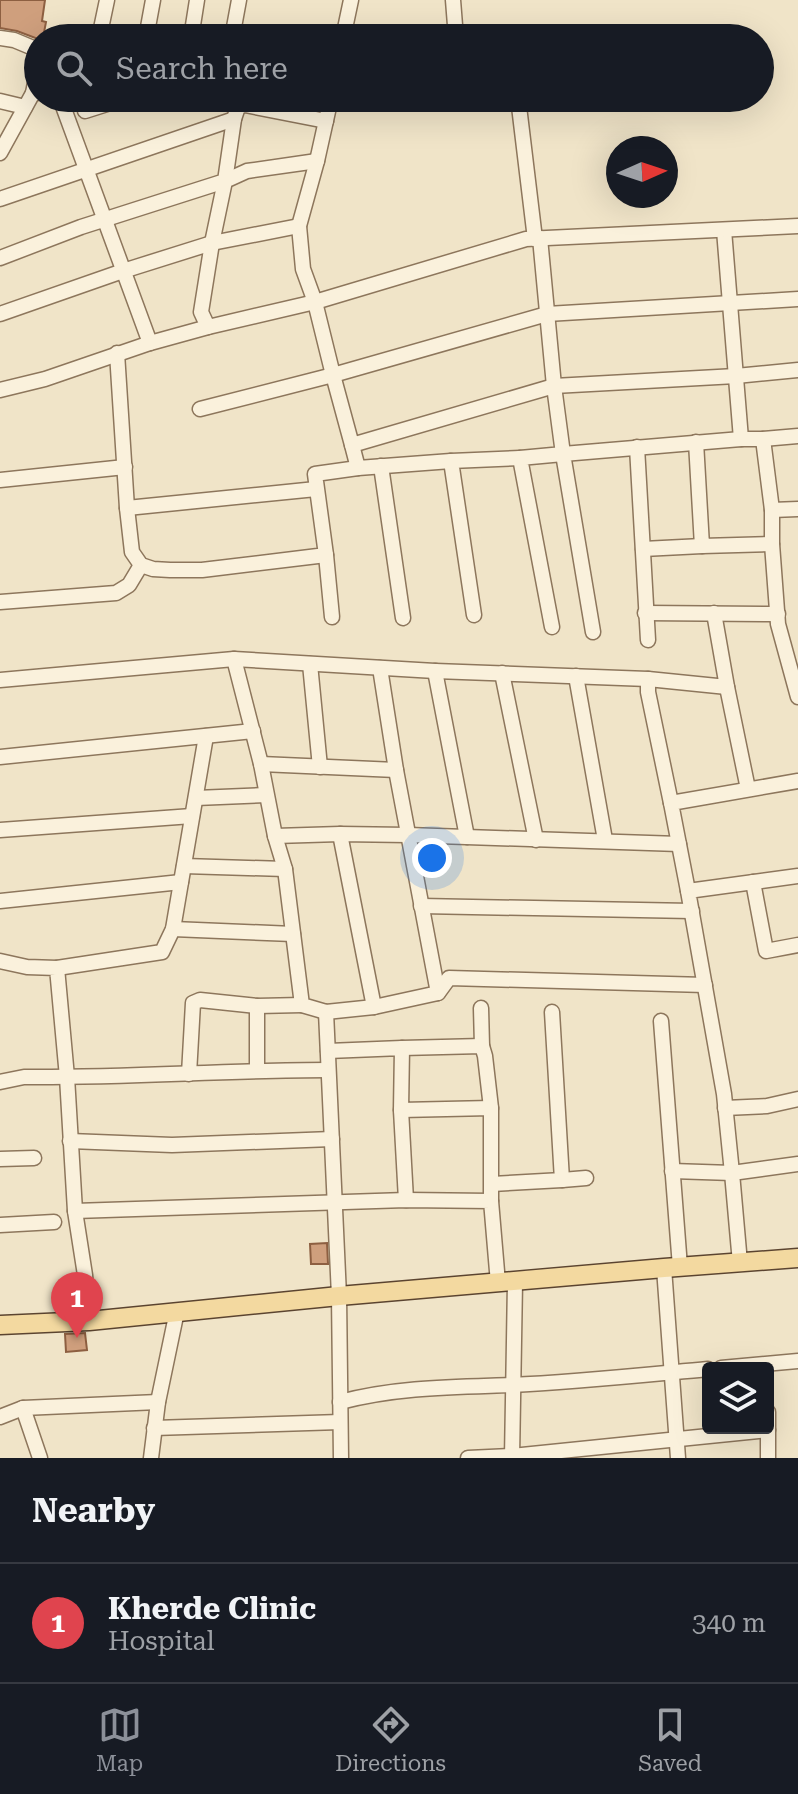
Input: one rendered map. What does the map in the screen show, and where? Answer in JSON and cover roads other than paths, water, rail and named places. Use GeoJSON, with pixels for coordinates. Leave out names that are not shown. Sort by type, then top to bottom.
{"type":"FeatureCollection","features":[{"type":"Feature","properties":{"kind":"main road"},"geometry":{"type":"LineString","coordinates":[[0,1325],[89,1321],[339,1296],[798,1258]]}},
{"type":"Feature","properties":{"kind":"street"},"geometry":{"type":"LineString","coordinates":[[102,24],[107,0]]}},
{"type":"Feature","properties":{"kind":"street"},"geometry":{"type":"LineString","coordinates":[[149,24],[153,0]]}},
{"type":"Feature","properties":{"kind":"street"},"geometry":{"type":"LineString","coordinates":[[193,24],[197,0]]}},
{"type":"Feature","properties":{"kind":"street"},"geometry":{"type":"LineString","coordinates":[[235,24],[239,0]]}},
{"type":"Feature","properties":{"kind":"street"},"geometry":{"type":"LineString","coordinates":[[346,24],[351,0]]}},
{"type":"Feature","properties":{"kind":"street"},"geometry":{"type":"LineString","coordinates":[[453,0],[455,24]]}},
{"type":"Feature","properties":{"kind":"street"},"geometry":{"type":"LineString","coordinates":[[0,38],[24,44]]}},
{"type":"Feature","properties":{"kind":"street"},"geometry":{"type":"LineString","coordinates":[[0,101],[24,107]]}},
{"type":"Feature","properties":{"kind":"street"},"geometry":{"type":"LineString","coordinates":[[1,148],[24,109]]}},
{"type":"Feature","properties":{"kind":"street"},"geometry":{"type":"LineString","coordinates":[[65,112],[150,343]]}},
{"type":"Feature","properties":{"kind":"street"},"geometry":{"type":"LineString","coordinates":[[67,118],[76,112]]}},
{"type":"Feature","properties":{"kind":"street"},"geometry":{"type":"LineString","coordinates":[[0,199],[86,170],[228,112]]}},
{"type":"Feature","properties":{"kind":"street"},"geometry":{"type":"LineString","coordinates":[[208,327],[201,312],[237,112]]}},
{"type":"Feature","properties":{"kind":"street"},"geometry":{"type":"LineString","coordinates":[[280,112],[326,121]]}},
{"type":"Feature","properties":{"kind":"street"},"geometry":{"type":"LineString","coordinates":[[328,112],[299,226],[303,269],[315,302],[358,468]]}},
{"type":"Feature","properties":{"kind":"street"},"geometry":{"type":"LineString","coordinates":[[520,112],[563,454],[593,632]]}},
{"type":"Feature","properties":{"kind":"street"},"geometry":{"type":"LineString","coordinates":[[0,258],[247,171],[317,161]]}},
{"type":"Feature","properties":{"kind":"street"},"geometry":{"type":"LineString","coordinates":[[0,314],[212,243],[299,226]]}},
{"type":"Feature","properties":{"kind":"street"},"geometry":{"type":"LineString","coordinates":[[0,390],[45,379],[150,343],[315,302],[526,239],[798,226]]}},
{"type":"Feature","properties":{"kind":"street"},"geometry":{"type":"LineString","coordinates":[[724,230],[741,439]]}},
{"type":"Feature","properties":{"kind":"street"},"geometry":{"type":"LineString","coordinates":[[200,409],[547,314],[798,299]]}},
{"type":"Feature","properties":{"kind":"street"},"geometry":{"type":"LineString","coordinates":[[117,353],[127,508],[132,552],[141,565],[153,569],[202,570],[326,555]]}},
{"type":"Feature","properties":{"kind":"street"},"geometry":{"type":"LineString","coordinates":[[352,445],[554,386],[798,370]]}},
{"type":"Feature","properties":{"kind":"street"},"geometry":{"type":"LineString","coordinates":[[332,617],[315,474],[381,466],[798,436]]}},
{"type":"Feature","properties":{"kind":"street"},"geometry":{"type":"LineString","coordinates":[[763,439],[772,510],[778,624],[798,697]]}},
{"type":"Feature","properties":{"kind":"street"},"geometry":{"type":"LineString","coordinates":[[696,442],[702,546]]}},
{"type":"Feature","properties":{"kind":"street"},"geometry":{"type":"LineString","coordinates":[[637,447],[648,640]]}},
{"type":"Feature","properties":{"kind":"street"},"geometry":{"type":"LineString","coordinates":[[520,458],[552,627]]}},
{"type":"Feature","properties":{"kind":"street"},"geometry":{"type":"LineString","coordinates":[[451,461],[474,615]]}},
{"type":"Feature","properties":{"kind":"street"},"geometry":{"type":"LineString","coordinates":[[381,466],[403,618]]}},
{"type":"Feature","properties":{"kind":"street"},"geometry":{"type":"LineString","coordinates":[[0,480],[125,467]]}},
{"type":"Feature","properties":{"kind":"street"},"geometry":{"type":"LineString","coordinates":[[127,508],[316,489]]}},
{"type":"Feature","properties":{"kind":"street"},"geometry":{"type":"LineString","coordinates":[[772,510],[798,509]]}},
{"type":"Feature","properties":{"kind":"street"},"geometry":{"type":"LineString","coordinates":[[643,549],[772,544]]}},
{"type":"Feature","properties":{"kind":"street"},"geometry":{"type":"LineString","coordinates":[[0,602],[116,593],[129,585],[141,565]]}},
{"type":"Feature","properties":{"kind":"street"},"geometry":{"type":"LineString","coordinates":[[645,613],[778,614]]}},
{"type":"Feature","properties":{"kind":"street"},"geometry":{"type":"LineString","coordinates":[[714,613],[748,789]]}},
{"type":"Feature","properties":{"kind":"street"},"geometry":{"type":"LineString","coordinates":[[0,680],[234,659],[648,679],[727,687]]}},
{"type":"Feature","properties":{"kind":"street"},"geometry":{"type":"LineString","coordinates":[[234,659],[285,869],[302,1005]]}},
{"type":"Feature","properties":{"kind":"street"},"geometry":{"type":"LineString","coordinates":[[310,664],[320,767]]}},
{"type":"Feature","properties":{"kind":"street"},"geometry":{"type":"LineString","coordinates":[[380,668],[438,993]]}},
{"type":"Feature","properties":{"kind":"street"},"geometry":{"type":"LineString","coordinates":[[435,671],[467,837]]}},
{"type":"Feature","properties":{"kind":"street"},"geometry":{"type":"LineString","coordinates":[[502,673],[536,840]]}},
{"type":"Feature","properties":{"kind":"street"},"geometry":{"type":"LineString","coordinates":[[576,676],[605,840]]}},
{"type":"Feature","properties":{"kind":"street"},"geometry":{"type":"LineString","coordinates":[[648,679],[725,1108],[740,1263]]}},
{"type":"Feature","properties":{"kind":"street"},"geometry":{"type":"LineString","coordinates":[[0,757],[253,731]]}},
{"type":"Feature","properties":{"kind":"street"},"geometry":{"type":"LineString","coordinates":[[0,961],[27,967],[57,968],[162,952],[173,929],[206,736]]}},
{"type":"Feature","properties":{"kind":"street"},"geometry":{"type":"LineString","coordinates":[[261,764],[396,770]]}},
{"type":"Feature","properties":{"kind":"street"},"geometry":{"type":"LineString","coordinates":[[671,803],[798,781]]}},
{"type":"Feature","properties":{"kind":"street"},"geometry":{"type":"LineString","coordinates":[[196,798],[266,795]]}},
{"type":"Feature","properties":{"kind":"street"},"geometry":{"type":"LineString","coordinates":[[0,830],[192,816]]}},
{"type":"Feature","properties":{"kind":"street"},"geometry":{"type":"LineString","coordinates":[[340,834],[374,1007]]}},
{"type":"Feature","properties":{"kind":"street"},"geometry":{"type":"LineString","coordinates":[[275,836],[408,835],[679,844]]}},
{"type":"Feature","properties":{"kind":"street"},"geometry":{"type":"LineString","coordinates":[[184,866],[285,869]]}},
{"type":"Feature","properties":{"kind":"street"},"geometry":{"type":"LineString","coordinates":[[688,891],[798,876]]}},
{"type":"Feature","properties":{"kind":"street"},"geometry":{"type":"LineString","coordinates":[[0,901],[181,882]]}},
{"type":"Feature","properties":{"kind":"street"},"geometry":{"type":"LineString","coordinates":[[753,882],[766,951],[798,945]]}},
{"type":"Feature","properties":{"kind":"street"},"geometry":{"type":"LineString","coordinates":[[421,906],[692,911]]}},
{"type":"Feature","properties":{"kind":"street"},"geometry":{"type":"LineString","coordinates":[[173,929],[293,934]]}},
{"type":"Feature","properties":{"kind":"street"},"geometry":{"type":"LineString","coordinates":[[57,968],[75,1211],[89,1321]]}},
{"type":"Feature","properties":{"kind":"street"},"geometry":{"type":"LineString","coordinates":[[189,1074],[193,1003],[200,1000],[257,1006],[302,1005],[326,1012],[374,1007],[438,993],[449,978],[705,985]]}},
{"type":"Feature","properties":{"kind":"street"},"geometry":{"type":"LineString","coordinates":[[257,1006],[257,1070]]}},
{"type":"Feature","properties":{"kind":"street"},"geometry":{"type":"LineString","coordinates":[[481,1008],[482,1046],[491,1108],[491,1201],[506,1283],[513,1385],[512,1457]]}},
{"type":"Feature","properties":{"kind":"street"},"geometry":{"type":"LineString","coordinates":[[326,1012],[336,1202],[341,1458]]}},
{"type":"Feature","properties":{"kind":"street"},"geometry":{"type":"LineString","coordinates":[[552,1012],[562,1180]]}},
{"type":"Feature","properties":{"kind":"street"},"geometry":{"type":"LineString","coordinates":[[661,1021],[672,1171],[672,1373],[678,1458]]}},
{"type":"Feature","properties":{"kind":"street"},"geometry":{"type":"LineString","coordinates":[[328,1051],[482,1046]]}},
{"type":"Feature","properties":{"kind":"street"},"geometry":{"type":"LineString","coordinates":[[402,1048],[401,1110],[406,1200]]}},
{"type":"Feature","properties":{"kind":"street"},"geometry":{"type":"LineString","coordinates":[[0,1082],[24,1077],[328,1070]]}},
{"type":"Feature","properties":{"kind":"street"},"geometry":{"type":"LineString","coordinates":[[725,1108],[767,1106],[798,1099]]}},
{"type":"Feature","properties":{"kind":"street"},"geometry":{"type":"LineString","coordinates":[[401,1110],[491,1108]]}},
{"type":"Feature","properties":{"kind":"street"},"geometry":{"type":"LineString","coordinates":[[70,1141],[172,1145],[332,1139]]}},
{"type":"Feature","properties":{"kind":"street"},"geometry":{"type":"LineString","coordinates":[[0,1159],[34,1158]]}},
{"type":"Feature","properties":{"kind":"street"},"geometry":{"type":"LineString","coordinates":[[672,1171],[732,1173],[798,1164]]}},
{"type":"Feature","properties":{"kind":"street"},"geometry":{"type":"LineString","coordinates":[[492,1184],[586,1178]]}},
{"type":"Feature","properties":{"kind":"street"},"geometry":{"type":"LineString","coordinates":[[75,1211],[406,1200],[491,1201]]}},
{"type":"Feature","properties":{"kind":"street"},"geometry":{"type":"LineString","coordinates":[[0,1225],[54,1222]]}},
{"type":"Feature","properties":{"kind":"street"},"geometry":{"type":"LineString","coordinates":[[151,1458],[158,1402],[177,1311]]}},
{"type":"Feature","properties":{"kind":"street"},"geometry":{"type":"LineString","coordinates":[[774,1365],[798,1361]]}},
{"type":"Feature","properties":{"kind":"street"},"geometry":{"type":"LineString","coordinates":[[340,1402],[381,1393],[422,1389],[702,1370]]}},
{"type":"Feature","properties":{"kind":"street"},"geometry":{"type":"LineString","coordinates":[[0,1417],[23,1408],[158,1402]]}},
{"type":"Feature","properties":{"kind":"street"},"geometry":{"type":"LineString","coordinates":[[23,1408],[40,1458]]}},
{"type":"Feature","properties":{"kind":"street"},"geometry":{"type":"LineString","coordinates":[[154,1428],[340,1422]]}},
{"type":"Feature","properties":{"kind":"street"},"geometry":{"type":"LineString","coordinates":[[468,1458],[512,1457],[732,1434]]}},
{"type":"Feature","properties":{"kind":"street"},"geometry":{"type":"LineString","coordinates":[[768,1434],[768,1458]]}},
{"type":"Feature","properties":{"kind":"place","name":"Kherde Clinic"},"geometry":{"type":"Point","coordinates":[77,1338]}}]}
